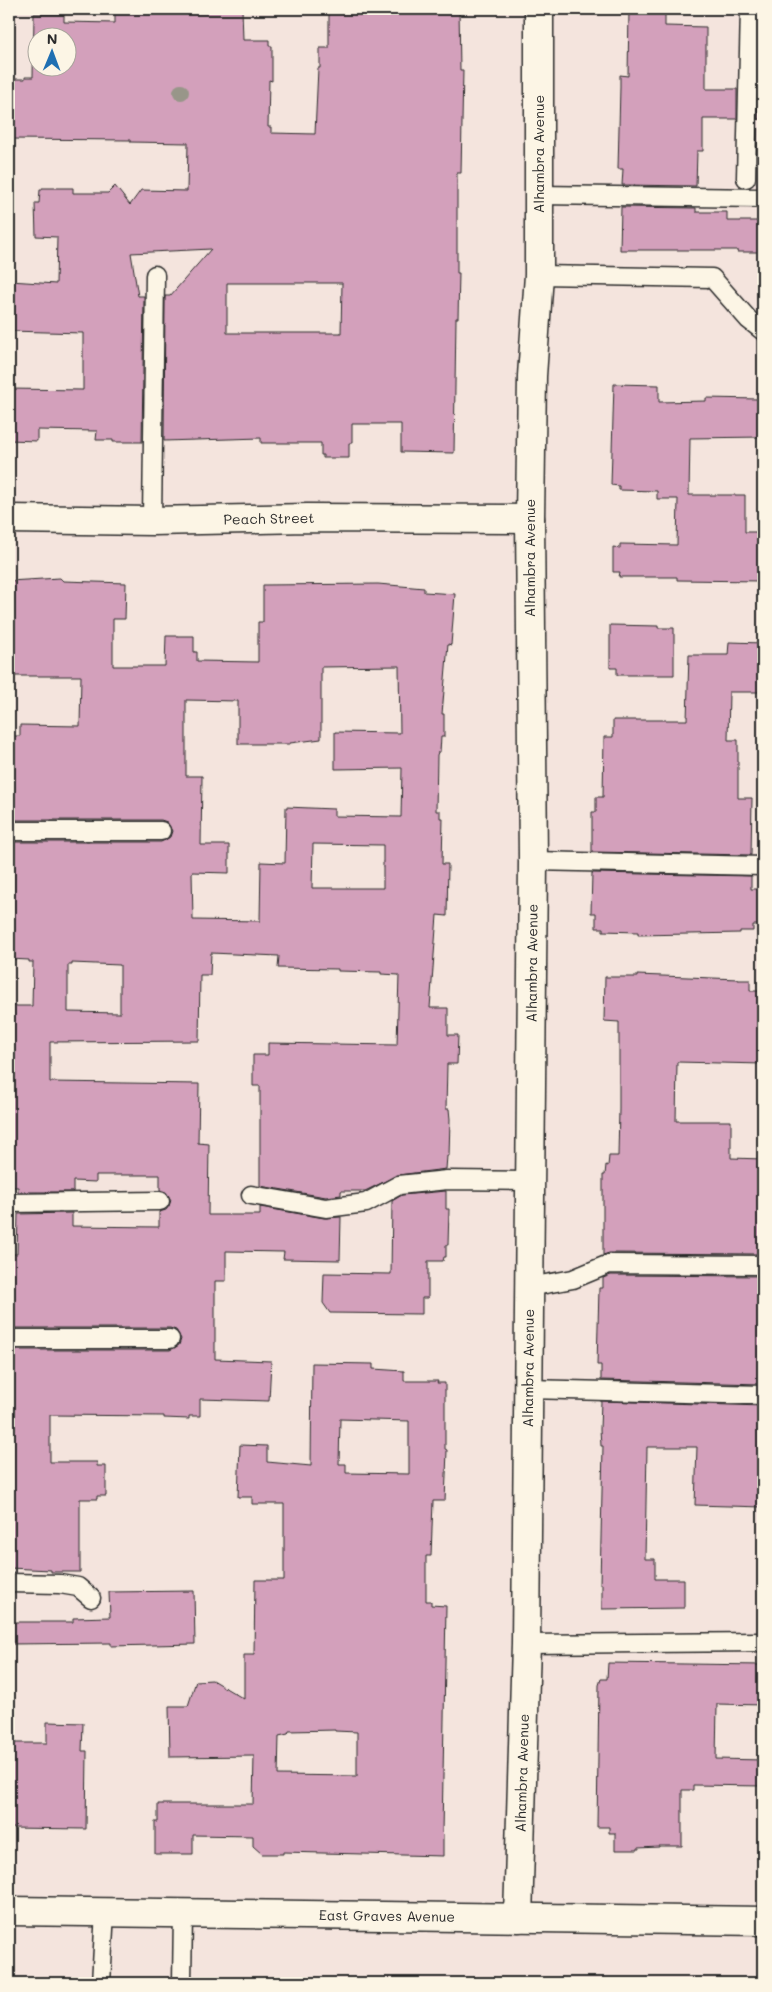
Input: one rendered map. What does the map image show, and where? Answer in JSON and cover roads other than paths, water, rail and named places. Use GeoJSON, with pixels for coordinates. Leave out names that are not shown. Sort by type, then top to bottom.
{"type":"FeatureCollection","features":[{"type":"Feature","properties":{"kind":"street","name":"Alhambra Avenue"},"geometry":{"type":"LineString","coordinates":[[518,1918],[526,1644],[533,861],[530,519],[532,376],[538,275],[539,9]]}},
{"type":"Feature","properties":{"kind":"street","name":"Peach Street"},"geometry":{"type":"LineString","coordinates":[[9,519],[152,522],[307,518],[530,519]]}},
{"type":"Feature","properties":{"kind":"street","name":"East Graves Avenue"},"geometry":{"type":"LineString","coordinates":[[9,1911],[763,1921]]}},
{"type":"Feature","properties":{"kind":"lane"},"geometry":{"type":"LineString","coordinates":[[746,178],[750,9]]}},
{"type":"Feature","properties":{"kind":"lane"},"geometry":{"type":"LineString","coordinates":[[539,195],[763,198]]}},
{"type":"Feature","properties":{"kind":"lane"},"geometry":{"type":"LineString","coordinates":[[152,522],[155,275]]}},
{"type":"Feature","properties":{"kind":"lane"},"geometry":{"type":"LineString","coordinates":[[538,275],[712,278],[749,320],[763,331]]}},
{"type":"Feature","properties":{"kind":"lane"},"geometry":{"type":"LineString","coordinates":[[9,831],[161,831]]}},
{"type":"Feature","properties":{"kind":"lane"},"geometry":{"type":"LineString","coordinates":[[533,861],[763,866]]}},
{"type":"Feature","properties":{"kind":"lane"},"geometry":{"type":"LineString","coordinates":[[251,1195],[326,1208],[366,1203],[400,1185],[447,1180],[530,1181]]}},
{"type":"Feature","properties":{"kind":"lane"},"geometry":{"type":"LineString","coordinates":[[9,1203],[160,1201]]}},
{"type":"Feature","properties":{"kind":"lane"},"geometry":{"type":"LineString","coordinates":[[529,1287],[573,1279],[609,1264],[763,1265]]}},
{"type":"Feature","properties":{"kind":"lane"},"geometry":{"type":"LineString","coordinates":[[9,1339],[170,1339]]}},
{"type":"Feature","properties":{"kind":"lane"},"geometry":{"type":"LineString","coordinates":[[528,1388],[763,1395]]}},
{"type":"Feature","properties":{"kind":"lane"},"geometry":{"type":"LineString","coordinates":[[9,1583],[60,1584],[78,1587],[91,1598]]}},
{"type":"Feature","properties":{"kind":"lane"},"geometry":{"type":"LineString","coordinates":[[526,1644],[763,1642]]}},
{"type":"Feature","properties":{"kind":"lane"},"geometry":{"type":"LineString","coordinates":[[102,1983],[105,1911]]}},
{"type":"Feature","properties":{"kind":"lane"},"geometry":{"type":"LineString","coordinates":[[182,1983],[183,1913]]}}]}
